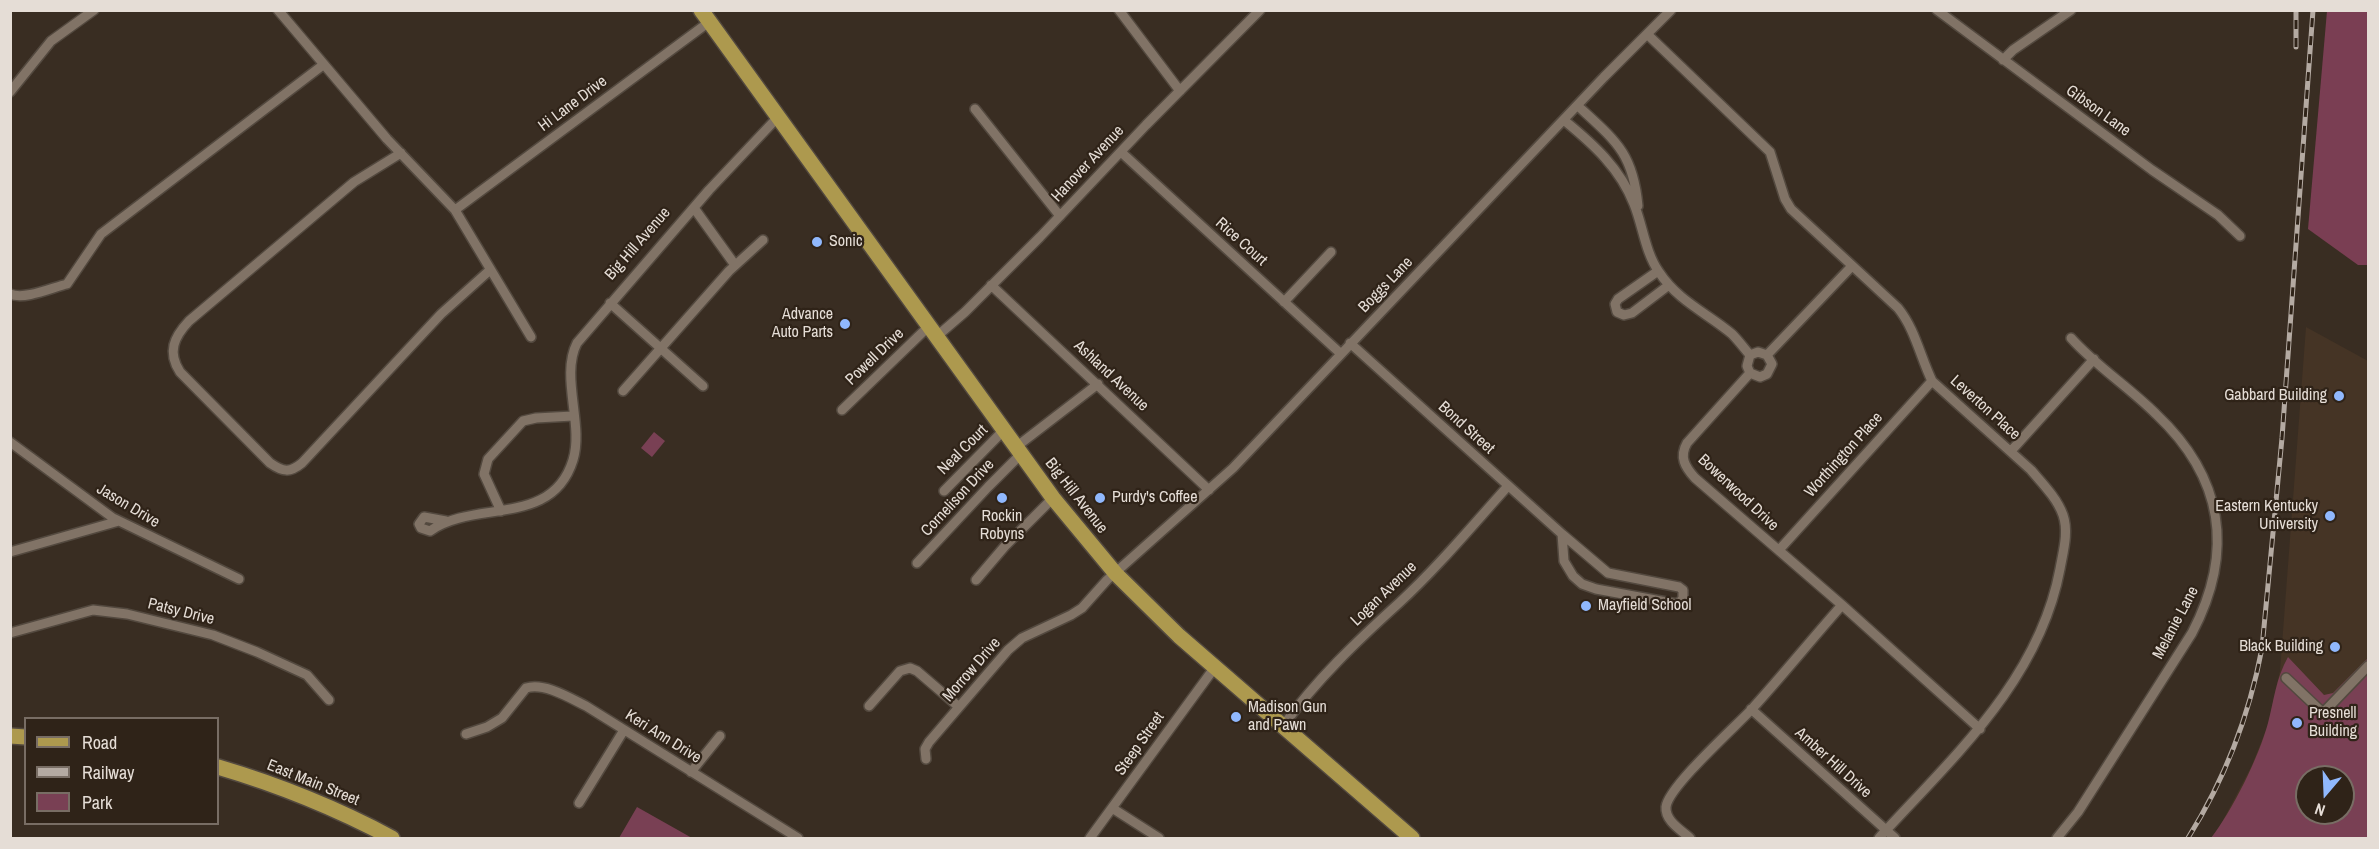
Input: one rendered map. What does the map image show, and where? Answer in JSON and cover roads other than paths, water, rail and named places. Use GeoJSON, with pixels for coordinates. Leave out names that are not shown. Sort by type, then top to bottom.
{"type":"FeatureCollection","features":[{"type":"Feature","properties":{"kind":"main road","name":"Big Hill Avenue"},"geometry":{"type":"LineString","coordinates":[[705,16],[1053,498],[1116,574],[1215,668],[1412,838]]}},
{"type":"Feature","properties":{"kind":"main road","name":"East Main Street"},"geometry":{"type":"LineString","coordinates":[[219,767],[300,794],[372,834],[392,838]]}},
{"type":"Feature","properties":{"kind":"street"},"geometry":{"type":"LineString","coordinates":[[10,92],[51,41],[94,10]]}},
{"type":"Feature","properties":{"kind":"street"},"geometry":{"type":"LineString","coordinates":[[278,10],[401,153],[456,210],[531,337]]}},
{"type":"Feature","properties":{"kind":"street"},"geometry":{"type":"LineString","coordinates":[[1119,10],[1180,91]]}},
{"type":"Feature","properties":{"kind":"street","name":"Hanover Avenue"},"geometry":{"type":"LineString","coordinates":[[932,332],[991,285],[1260,10]]}},
{"type":"Feature","properties":{"kind":"street","name":"Boggs Lane"},"geometry":{"type":"LineString","coordinates":[[1116,574],[1241,460],[1340,353],[1671,10]]}},
{"type":"Feature","properties":{"kind":"street","name":"Gibson Lane"},"geometry":{"type":"LineString","coordinates":[[1937,10],[2218,215],[2240,236]]}},
{"type":"Feature","properties":{"kind":"street"},"geometry":{"type":"LineString","coordinates":[[2003,60],[2013,50],[2071,10]]}},
{"type":"Feature","properties":{"kind":"street","name":"Hi Lane Drive"},"geometry":{"type":"LineString","coordinates":[[456,210],[705,16]]}},
{"type":"Feature","properties":{"kind":"street","name":"Leverton Place"},"geometry":{"type":"LineString","coordinates":[[1647,34],[1770,152],[1785,198],[1791,209],[1898,308],[1909,321],[1922,362],[1932,381],[2031,470],[2063,514],[2066,539],[2049,610],[2030,655],[2003,699],[1980,729],[1879,838]]}},
{"type":"Feature","properties":{"kind":"street"},"geometry":{"type":"LineString","coordinates":[[10,294],[14,296],[34,293],[67,284],[100,234],[323,65]]}},
{"type":"Feature","properties":{"kind":"street"},"geometry":{"type":"LineString","coordinates":[[1578,106],[1610,136],[1627,157],[1634,175],[1638,215]]}},
{"type":"Feature","properties":{"kind":"street"},"geometry":{"type":"LineString","coordinates":[[975,109],[1060,216]]}},
{"type":"Feature","properties":{"kind":"street","name":"Big Hill Avenue"},"geometry":{"type":"LineString","coordinates":[[446,521],[533,504],[551,493],[566,477],[575,450],[572,351],[582,335],[610,303],[777,118]]}},
{"type":"Feature","properties":{"kind":"street"},"geometry":{"type":"LineString","coordinates":[[1565,121],[1597,149],[1618,173],[1629,192],[1658,271],[1669,285],[1683,300],[1732,335],[1750,355]]}},
{"type":"Feature","properties":{"kind":"street","name":"Rice Court"},"geometry":{"type":"LineString","coordinates":[[1121,152],[1340,353]]}},
{"type":"Feature","properties":{"kind":"street"},"geometry":{"type":"LineString","coordinates":[[401,153],[354,182],[189,321],[176,334],[174,358],[180,372],[270,463],[280,470],[290,470],[302,462],[441,314],[490,270]]}},
{"type":"Feature","properties":{"kind":"street","name":"Big Hill Avenue"},"geometry":{"type":"LineString","coordinates":[[694,208],[735,265]]}},
{"type":"Feature","properties":{"kind":"street"},"geometry":{"type":"LineString","coordinates":[[623,390],[735,265],[763,240]]}},
{"type":"Feature","properties":{"kind":"street"},"geometry":{"type":"LineString","coordinates":[[1284,302],[1331,252]]}},
{"type":"Feature","properties":{"kind":"street"},"geometry":{"type":"LineString","coordinates":[[1767,355],[1852,266]]}},
{"type":"Feature","properties":{"kind":"street"},"geometry":{"type":"LineString","coordinates":[[1658,271],[1618,299],[1615,307],[1617,312],[1624,315],[1632,313],[1669,285]]}},
{"type":"Feature","properties":{"kind":"street","name":"Ashland Avenue"},"geometry":{"type":"LineString","coordinates":[[991,285],[1209,490]]}},
{"type":"Feature","properties":{"kind":"street","name":"Big Hill Avenue"},"geometry":{"type":"LineString","coordinates":[[610,303],[704,386]]}},
{"type":"Feature","properties":{"kind":"street","name":"Powell Drive"},"geometry":{"type":"LineString","coordinates":[[842,410],[932,332]]}},
{"type":"Feature","properties":{"kind":"street","name":"Melanie Lane"},"geometry":{"type":"LineString","coordinates":[[2056,838],[2084,802],[2192,633],[2205,608],[2213,585],[2218,546],[2218,528],[2214,509],[2200,467],[2186,444],[2157,414],[2083,352],[2071,338]]}},
{"type":"Feature","properties":{"kind":"street","name":"Bond Street"},"geometry":{"type":"LineString","coordinates":[[1350,343],[1608,573],[1679,587],[1683,590],[1683,599],[1677,604],[1596,589],[1582,584],[1573,576],[1564,561],[1562,534]]}},
{"type":"Feature","properties":{"kind":"street"},"geometry":{"type":"LineString","coordinates":[[1758,352],[1767,355],[1772,364],[1767,374],[1760,377],[1750,374],[1747,366],[1750,355],[1758,352]]}},
{"type":"Feature","properties":{"kind":"street"},"geometry":{"type":"LineString","coordinates":[[2011,451],[2094,359]]}},
{"type":"Feature","properties":{"kind":"street","name":"Bowerwood Drive"},"geometry":{"type":"LineString","coordinates":[[1750,374],[1683,450],[1685,467],[1980,729]]}},
{"type":"Feature","properties":{"kind":"street","name":"Worthington Place"},"geometry":{"type":"LineString","coordinates":[[1779,550],[1932,381]]}},
{"type":"Feature","properties":{"kind":"street","name":"Cornelison Drive"},"geometry":{"type":"LineString","coordinates":[[917,563],[1019,451],[1098,384]]}},
{"type":"Feature","properties":{"kind":"street"},"geometry":{"type":"LineString","coordinates":[[501,511],[484,474],[488,459],[523,422],[532,419],[573,416]]}},
{"type":"Feature","properties":{"kind":"street","name":"Neal Court"},"geometry":{"type":"LineString","coordinates":[[944,491],[1004,430]]}},
{"type":"Feature","properties":{"kind":"street","name":"Jason Drive"},"geometry":{"type":"LineString","coordinates":[[10,442],[119,521],[239,579]]}},
{"type":"Feature","properties":{"kind":"street","name":"Logan Avenue"},"geometry":{"type":"LineString","coordinates":[[1283,726],[1322,678],[1367,631],[1407,595],[1508,486]]}},
{"type":"Feature","properties":{"kind":"street"},"geometry":{"type":"LineString","coordinates":[[976,580],[1005,546],[1053,498]]}},
{"type":"Feature","properties":{"kind":"street"},"geometry":{"type":"LineString","coordinates":[[10,552],[119,521]]}},
{"type":"Feature","properties":{"kind":"street","name":"Morrow Drive"},"geometry":{"type":"LineString","coordinates":[[926,759],[924,753],[927,746],[958,707],[1017,642],[1077,612],[1107,580],[1116,574]]}},
{"type":"Feature","properties":{"kind":"street"},"geometry":{"type":"LineString","coordinates":[[1690,838],[1669,820],[1666,809],[1667,801],[1690,772],[1751,709],[1842,605]]}},
{"type":"Feature","properties":{"kind":"street","name":"Patsy Drive"},"geometry":{"type":"LineString","coordinates":[[10,633],[93,610],[127,614],[213,635],[257,652],[307,675],[329,700]]}},
{"type":"Feature","properties":{"kind":"street"},"geometry":{"type":"LineString","coordinates":[[2286,678],[2323,713],[2368,666]]}},
{"type":"Feature","properties":{"kind":"street"},"geometry":{"type":"LineString","coordinates":[[868,706],[900,671],[910,668],[917,671],[958,707]]}},
{"type":"Feature","properties":{"kind":"street","name":"Steep Street"},"geometry":{"type":"LineString","coordinates":[[1090,838],[1215,668]]}},
{"type":"Feature","properties":{"kind":"street","name":"Keri Ann Drive"},"geometry":{"type":"LineString","coordinates":[[466,734],[495,723],[526,688],[540,687],[576,701],[798,838]]}},
{"type":"Feature","properties":{"kind":"street","name":"Amber Hill Drive"},"geometry":{"type":"LineString","coordinates":[[1751,709],[1895,838]]}},
{"type":"Feature","properties":{"kind":"street"},"geometry":{"type":"LineString","coordinates":[[579,803],[624,730]]}},
{"type":"Feature","properties":{"kind":"street"},"geometry":{"type":"LineString","coordinates":[[691,772],[720,736]]}},
{"type":"Feature","properties":{"kind":"street"},"geometry":{"type":"LineString","coordinates":[[1112,808],[1159,838]]}},
{"type":"Feature","properties":{"kind":"railway"},"geometry":{"type":"LineString","coordinates":[[2296,10],[2296,47]]}},
{"type":"Feature","properties":{"kind":"railway"},"geometry":{"type":"LineString","coordinates":[[2188,838],[2213,793],[2234,747],[2257,674],[2262,648],[2282,438],[2313,10]]}},
{"type":"Feature","properties":{"kind":"place","name":"Sonic"},"geometry":{"type":"Point","coordinates":[817,242]}},
{"type":"Feature","properties":{"kind":"place","name":"Advance Auto Parts"},"geometry":{"type":"Point","coordinates":[845,324]}},
{"type":"Feature","properties":{"kind":"place","name":"Gabbard Building"},"geometry":{"type":"Point","coordinates":[2339,396]}},
{"type":"Feature","properties":{"kind":"place","name":"Rockin Robyns"},"geometry":{"type":"Point","coordinates":[1002,498]}},
{"type":"Feature","properties":{"kind":"place","name":"Purdy's Coffee"},"geometry":{"type":"Point","coordinates":[1100,498]}},
{"type":"Feature","properties":{"kind":"place","name":"Eastern Kentucky University"},"geometry":{"type":"Point","coordinates":[2330,516]}},
{"type":"Feature","properties":{"kind":"place","name":"Mayfield School"},"geometry":{"type":"Point","coordinates":[1586,606]}},
{"type":"Feature","properties":{"kind":"place","name":"Black Building"},"geometry":{"type":"Point","coordinates":[2335,647]}},
{"type":"Feature","properties":{"kind":"place","name":"Madison Gun and Pawn"},"geometry":{"type":"Point","coordinates":[1236,717]}},
{"type":"Feature","properties":{"kind":"place","name":"Presnell Building"},"geometry":{"type":"Point","coordinates":[2297,723]}}]}
